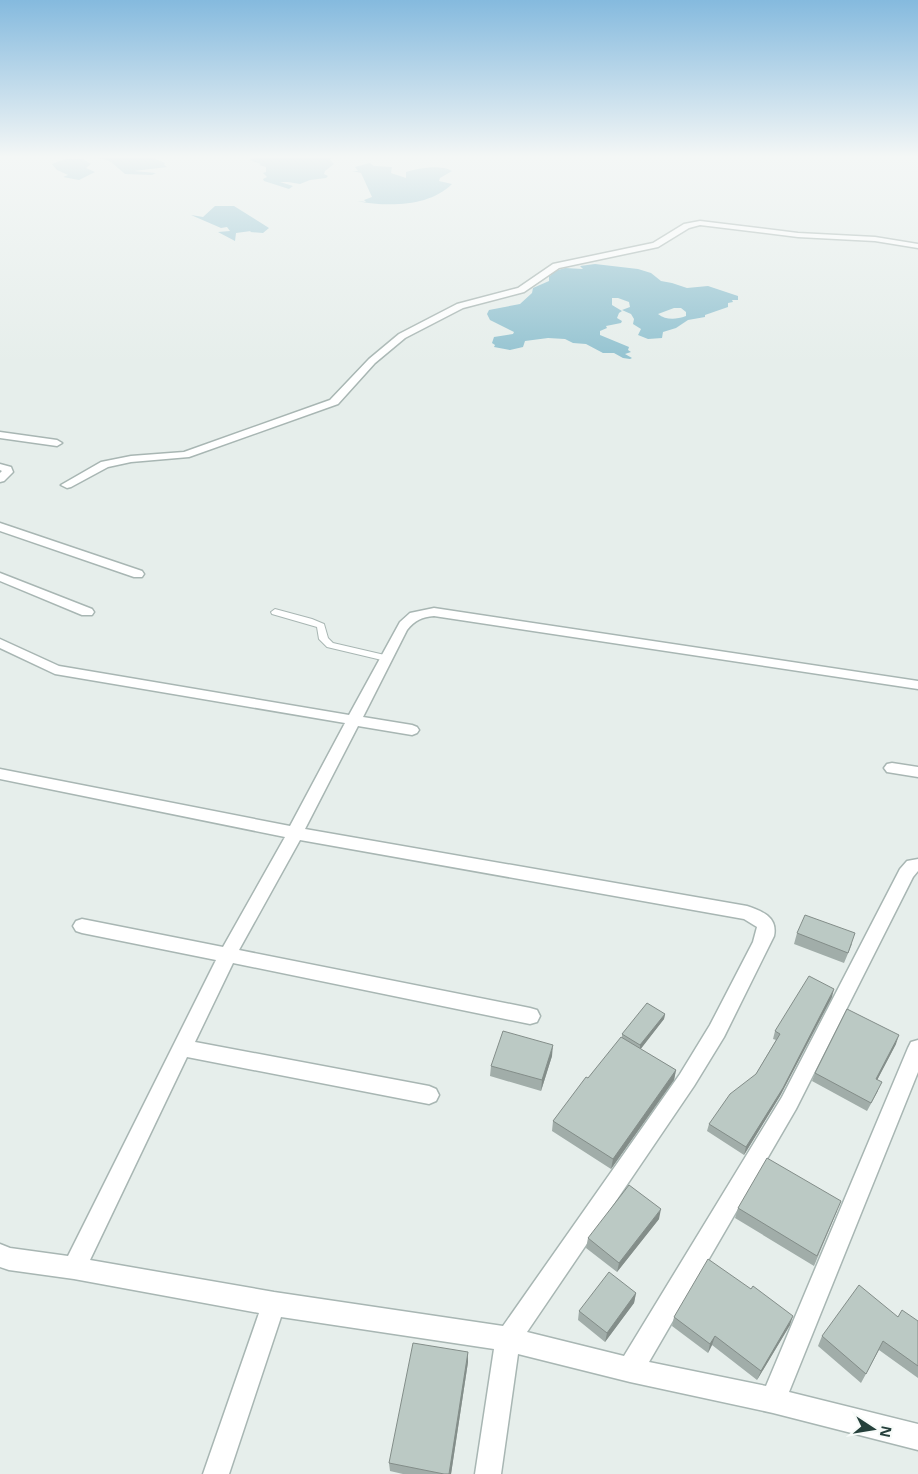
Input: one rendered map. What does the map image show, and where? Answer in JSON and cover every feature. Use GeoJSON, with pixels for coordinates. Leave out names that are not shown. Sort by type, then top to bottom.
{"type":"FeatureCollection","features":[{"type":"Feature","properties":{"kind":"street"},"geometry":{"type":"LineString","coordinates":[[67,485],[105,464],[132,459],[185,454],[334,402],[372,361],[402,336],[460,306],[521,290],[556,266],[655,245],[686,227]]}},
{"type":"Feature","properties":{"kind":"street"},"geometry":{"type":"LineString","coordinates":[[731,227],[798,235],[875,239],[918,246]]}},
{"type":"Feature","properties":{"kind":"street"},"geometry":{"type":"LineString","coordinates":[[0,435],[57,443]]}},
{"type":"Feature","properties":{"kind":"street"},"geometry":{"type":"LineString","coordinates":[[0,467],[7,469],[8,472],[0,479]]}},
{"type":"Feature","properties":{"kind":"street"},"geometry":{"type":"LineString","coordinates":[[0,526],[138,574]]}},
{"type":"Feature","properties":{"kind":"street"},"geometry":{"type":"LineString","coordinates":[[0,577],[86,612]]}},
{"type":"Feature","properties":{"kind":"street"},"geometry":{"type":"LineString","coordinates":[[74,1268],[227,956],[296,833],[408,619],[418,614],[434,612],[918,686]]}},
{"type":"Feature","properties":{"kind":"street"},"geometry":{"type":"LineString","coordinates":[[0,642],[55,670],[412,730]]}},
{"type":"Feature","properties":{"kind":"street"},"geometry":{"type":"LineString","coordinates":[[892,768],[918,772]]}},
{"type":"Feature","properties":{"kind":"street"},"geometry":{"type":"LineString","coordinates":[[0,774],[296,833],[747,913],[766,924],[767,932],[762,942],[716,1031],[687,1080],[508,1339],[488,1474]]}},
{"type":"Feature","properties":{"kind":"street"},"geometry":{"type":"LineString","coordinates":[[630,1370],[789,1103],[906,874],[913,865],[918,865]]}},
{"type":"Feature","properties":{"kind":"street"},"geometry":{"type":"LineString","coordinates":[[82,926],[530,1016]]}},
{"type":"Feature","properties":{"kind":"street"},"geometry":{"type":"LineString","coordinates":[[182,1048],[429,1095]]}},
{"type":"Feature","properties":{"kind":"street"},"geometry":{"type":"LineString","coordinates":[[773,1400],[918,1048]]}},
{"type":"Feature","properties":{"kind":"street"},"geometry":{"type":"LineString","coordinates":[[0,1256],[274,1304],[508,1339],[630,1370],[773,1400],[918,1437]]}},
{"type":"Feature","properties":{"kind":"street"},"geometry":{"type":"LineString","coordinates":[[216,1474],[274,1304]]}},
{"type":"Feature","properties":{"kind":"lane"},"geometry":{"type":"LineString","coordinates":[[275,612],[321,626],[324,639],[330,645],[386,658]]}},
{"type":"Feature","properties":{"kind":"water"},"geometry":{"type":"Polygon","coordinates":[[[218,227],[269,228],[263,233],[251,231],[236,233],[235,241],[218,232],[230,231],[227,227],[218,227]]]}},
{"type":"Feature","properties":{"kind":"water"},"geometry":{"type":"Polygon","coordinates":[[[595,264],[638,269],[651,273],[661,281],[687,288],[708,286],[738,296],[738,300],[732,300],[733,302],[728,303],[728,307],[705,315],[705,317],[688,320],[676,328],[663,332],[662,338],[648,339],[638,335],[641,329],[633,324],[634,319],[631,314],[622,310],[630,307],[629,302],[612,298],[612,305],[622,311],[617,318],[622,321],[621,323],[606,326],[607,328],[600,331],[600,335],[629,347],[628,350],[631,352],[625,354],[632,358],[630,359],[623,358],[614,353],[603,353],[586,344],[573,343],[565,339],[548,338],[525,341],[523,347],[510,350],[494,347],[495,345],[492,343],[494,337],[513,334],[514,332],[490,320],[487,314],[489,310],[520,304],[532,293],[533,288],[549,281],[549,276],[551,276],[548,273],[565,268],[583,269],[580,266],[595,264]],[[674,308],[658,314],[671,319],[686,316],[686,312],[681,308],[674,308]]]}},
{"type":"Feature","properties":{"kind":"building"},"geometry":{"type":"Polygon","coordinates":[[[805,915],[855,933],[848,953],[797,933],[805,915]]]}},
{"type":"Feature","properties":{"kind":"building"},"geometry":{"type":"Polygon","coordinates":[[[809,976],[834,989],[783,1088],[746,1147],[709,1124],[730,1094],[756,1074],[780,1034],[775,1031],[809,976]]]}},
{"type":"Feature","properties":{"kind":"building"},"geometry":{"type":"Polygon","coordinates":[[[647,1003],[665,1014],[640,1045],[622,1034],[647,1003]]]}},
{"type":"Feature","properties":{"kind":"building"},"geometry":{"type":"Polygon","coordinates":[[[847,1009],[899,1035],[876,1079],[882,1082],[871,1103],[815,1073],[847,1009]]]}},
{"type":"Feature","properties":{"kind":"building"},"geometry":{"type":"Polygon","coordinates":[[[503,1031],[553,1045],[542,1080],[491,1066],[503,1031]]]}},
{"type":"Feature","properties":{"kind":"building"},"geometry":{"type":"Polygon","coordinates":[[[621,1037],[676,1070],[613,1159],[553,1121],[586,1077],[588,1078],[621,1037]]]}},
{"type":"Feature","properties":{"kind":"building"},"geometry":{"type":"Polygon","coordinates":[[[767,1158],[841,1201],[817,1256],[738,1208],[767,1158]]]}},
{"type":"Feature","properties":{"kind":"building"},"geometry":{"type":"Polygon","coordinates":[[[629,1185],[661,1209],[619,1263],[588,1238],[629,1185]]]}},
{"type":"Feature","properties":{"kind":"building"},"geometry":{"type":"Polygon","coordinates":[[[708,1259],[751,1289],[753,1286],[793,1316],[761,1371],[715,1336],[710,1344],[674,1317],[708,1259]]]}},
{"type":"Feature","properties":{"kind":"building"},"geometry":{"type":"Polygon","coordinates":[[[609,1272],[636,1293],[607,1333],[579,1311],[609,1272]]]}},
{"type":"Feature","properties":{"kind":"building"},"geometry":{"type":"Polygon","coordinates":[[[859,1285],[898,1317],[902,1310],[918,1321],[918,1366],[883,1341],[866,1374],[822,1336],[859,1285]]]}},
{"type":"Feature","properties":{"kind":"building"},"geometry":{"type":"Polygon","coordinates":[[[413,1343],[468,1352],[449,1474],[389,1463],[413,1343]]]}}]}
